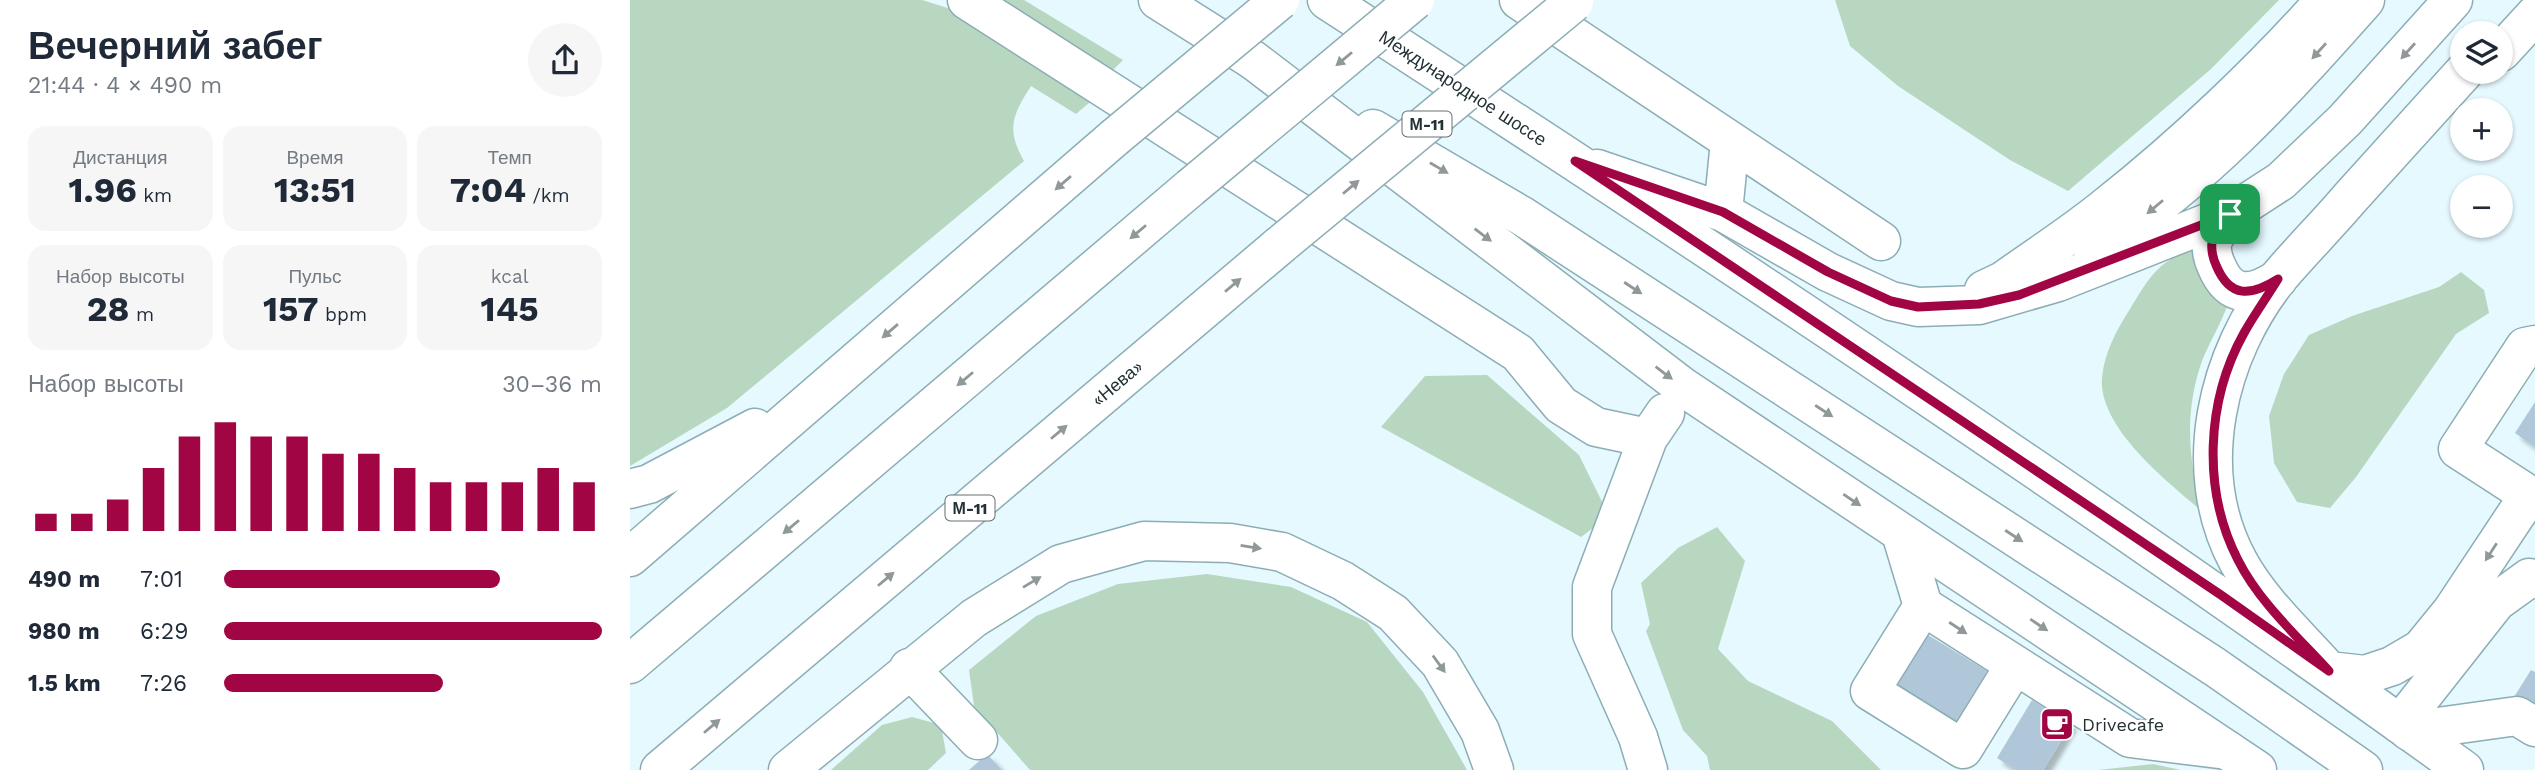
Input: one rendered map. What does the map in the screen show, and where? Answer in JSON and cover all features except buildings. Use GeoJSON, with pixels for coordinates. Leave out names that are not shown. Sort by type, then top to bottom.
{"type":"FeatureCollection","features":[{"type":"Feature","properties":{"kind":"main road"},"geometry":{"type":"LineString","coordinates":[[967,0],[1518,353],[1561,405],[1596,427],[1656,426],[1592,587],[1592,634],[1638,737],[1648,770]]}},
{"type":"Feature","properties":{"kind":"main road"},"geometry":{"type":"LineString","coordinates":[[1158,0],[1253,60],[1522,216],[2215,667],[2362,770]]}},
{"type":"Feature","properties":{"kind":"main road"},"geometry":{"type":"LineString","coordinates":[[630,557],[1114,138],[1280,0]]}},
{"type":"Feature","properties":{"kind":"main road","name":"Международное шоссе"},"geometry":{"type":"LineString","coordinates":[[1327,0],[1575,161],[2221,595],[2329,671]]}},
{"type":"Feature","properties":{"kind":"main road"},"geometry":{"type":"LineString","coordinates":[[630,664],[1415,0]]}},
{"type":"Feature","properties":{"kind":"main road"},"geometry":{"type":"LineString","coordinates":[[1519,0],[1881,241]]}},
{"type":"Feature","properties":{"kind":"main road"},"geometry":{"type":"LineString","coordinates":[[1932,307],[1999,270],[2256,44],[2294,0]]}},
{"type":"Feature","properties":{"kind":"main road"},"geometry":{"type":"LineString","coordinates":[[1932,307],[2003,281],[2108,206],[2227,99],[2290,39],[2325,0]]}},
{"type":"Feature","properties":{"kind":"main road"},"geometry":{"type":"LineString","coordinates":[[2019,295],[2130,228],[2207,164],[2281,94],[2365,0]]}},
{"type":"Feature","properties":{"kind":"main road"},"geometry":{"type":"LineString","coordinates":[[2509,21],[2528,0]]}},
{"type":"Feature","properties":{"kind":"main road","name":"«Нева»"},"geometry":{"type":"LineString","coordinates":[[660,770],[1279,246],[1576,1]]}},
{"type":"Feature","properties":{"kind":"main road"},"geometry":{"type":"LineString","coordinates":[[1575,161],[1723,212],[1828,272],[1891,301],[1932,307],[1979,304],[2019,295],[2230,214],[2281,181],[2346,120],[2445,6]]}},
{"type":"Feature","properties":{"kind":"main road"},"geometry":{"type":"LineString","coordinates":[[2513,39],[2535,15]]}},
{"type":"Feature","properties":{"kind":"main road"},"geometry":{"type":"LineString","coordinates":[[1253,60],[1683,387],[2242,760]]}},
{"type":"Feature","properties":{"kind":"main road"},"geometry":{"type":"LineString","coordinates":[[2452,84],[2278,279],[2243,335],[2218,400],[2213,434],[2214,475],[2222,518],[2238,560],[2268,603],[2329,671],[2464,770]]}},
{"type":"Feature","properties":{"kind":"main road"},"geometry":{"type":"LineString","coordinates":[[2231,364],[2300,275],[2472,84]]}},
{"type":"Feature","properties":{"kind":"main road"},"geometry":{"type":"LineString","coordinates":[[1723,212],[1730,141]]}},
{"type":"Feature","properties":{"kind":"main road"},"geometry":{"type":"LineString","coordinates":[[2230,214],[2211,245],[2214,260],[2227,285],[2242,292],[2260,290],[2278,279]]}},
{"type":"Feature","properties":{"kind":"main road"},"geometry":{"type":"LineString","coordinates":[[2329,671],[2365,675],[2392,666],[2421,649],[2452,611],[2532,497],[2458,449],[2525,347],[2535,345]]}},
{"type":"Feature","properties":{"kind":"main road"},"geometry":{"type":"LineString","coordinates":[[630,489],[649,484],[724,446],[829,384]]}},
{"type":"Feature","properties":{"kind":"main road"},"geometry":{"type":"LineString","coordinates":[[1901,533],[1923,606],[2130,738],[2242,760]]}},
{"type":"Feature","properties":{"kind":"main road"},"geometry":{"type":"LineString","coordinates":[[788,770],[909,668],[974,618],[1061,565],[1144,541],[1230,543],[1282,552],[1343,581],[1393,613],[1440,663],[1480,732],[1494,770]]}},
{"type":"Feature","properties":{"kind":"main road"},"geometry":{"type":"LineString","coordinates":[[2405,727],[2496,603],[2529,578],[2535,579]]}},
{"type":"Feature","properties":{"kind":"main road"},"geometry":{"type":"LineString","coordinates":[[1923,606],[1870,691],[1963,749],[2015,665]]}},
{"type":"Feature","properties":{"kind":"main road"},"geometry":{"type":"LineString","coordinates":[[909,668],[978,740]]}},
{"type":"Feature","properties":{"kind":"main road"},"geometry":{"type":"LineString","coordinates":[[2405,727],[2517,716],[2535,727]]}},
{"type":"Feature","properties":{"kind":"green space"},"geometry":{"type":"Polygon","coordinates":[[[630,0],[922,0],[967,14],[1096,97],[1076,114],[1031,86],[1019,106],[1013,131],[1024,161],[727,408],[630,466],[630,0]]]}},
{"type":"Feature","properties":{"kind":"green space"},"geometry":{"type":"Polygon","coordinates":[[[995,0],[1024,0],[1123,60],[1110,73],[995,0]]]}},
{"type":"Feature","properties":{"kind":"green space"},"geometry":{"type":"Polygon","coordinates":[[[1835,0],[2279,0],[2211,69],[2068,191],[2010,160],[1898,86],[1850,46],[1835,0]]]}},
{"type":"Feature","properties":{"kind":"green space"},"geometry":{"type":"Polygon","coordinates":[[[2195,249],[2229,301],[2202,361],[2192,399],[2191,456],[2203,512],[2155,470],[2123,435],[2111,416],[2104,397],[2102,378],[2105,359],[2116,333],[2149,279],[2172,259],[2195,249]]]}},
{"type":"Feature","properties":{"kind":"green space"},"geometry":{"type":"Polygon","coordinates":[[[2461,272],[2484,290],[2489,313],[2456,334],[2356,477],[2330,508],[2297,502],[2274,463],[2269,416],[2284,374],[2309,335],[2352,316],[2439,287],[2461,272]]]}},
{"type":"Feature","properties":{"kind":"green space"},"geometry":{"type":"Polygon","coordinates":[[[1487,375],[1579,455],[1609,516],[1581,537],[1381,427],[1425,376],[1487,375]]]}},
{"type":"Feature","properties":{"kind":"green space"},"geometry":{"type":"Polygon","coordinates":[[[1717,527],[1745,561],[1718,649],[1748,681],[1832,721],[1881,770],[1710,770],[1707,756],[1683,730],[1646,631],[1650,624],[1641,583],[1678,548],[1717,527]]]}},
{"type":"Feature","properties":{"kind":"green space"},"geometry":{"type":"Polygon","coordinates":[[[1207,574],[1291,587],[1367,622],[1423,692],[1467,770],[1030,770],[974,706],[969,670],[1036,616],[1118,584],[1207,574]]]}},
{"type":"Feature","properties":{"kind":"green space"},"geometry":{"type":"Polygon","coordinates":[[[912,717],[941,725],[946,753],[928,770],[831,770],[882,725],[912,717]]]}},
{"type":"Feature","properties":{"kind":"green space"},"geometry":{"type":"Polygon","coordinates":[[[2153,764],[2181,770],[2098,770],[2153,764]]]}},
{"type":"Feature","properties":{"kind":"place","name":"Drivecafe"},"geometry":{"type":"Point","coordinates":[2057,724]}},
{"type":"Feature","properties":{"kind":"route"},"geometry":{"type":"LineString","coordinates":[[1575,161],[1723,212],[1828,272],[1891,301],[1918,307],[1979,304],[2019,295],[2230,214],[2211,245],[2219,273],[2227,285],[2242,292],[2260,290],[2278,279],[2243,335],[2218,400],[2213,434],[2214,475],[2222,518],[2238,560],[2268,603],[2329,671],[2221,595],[1575,161]]}}]}
